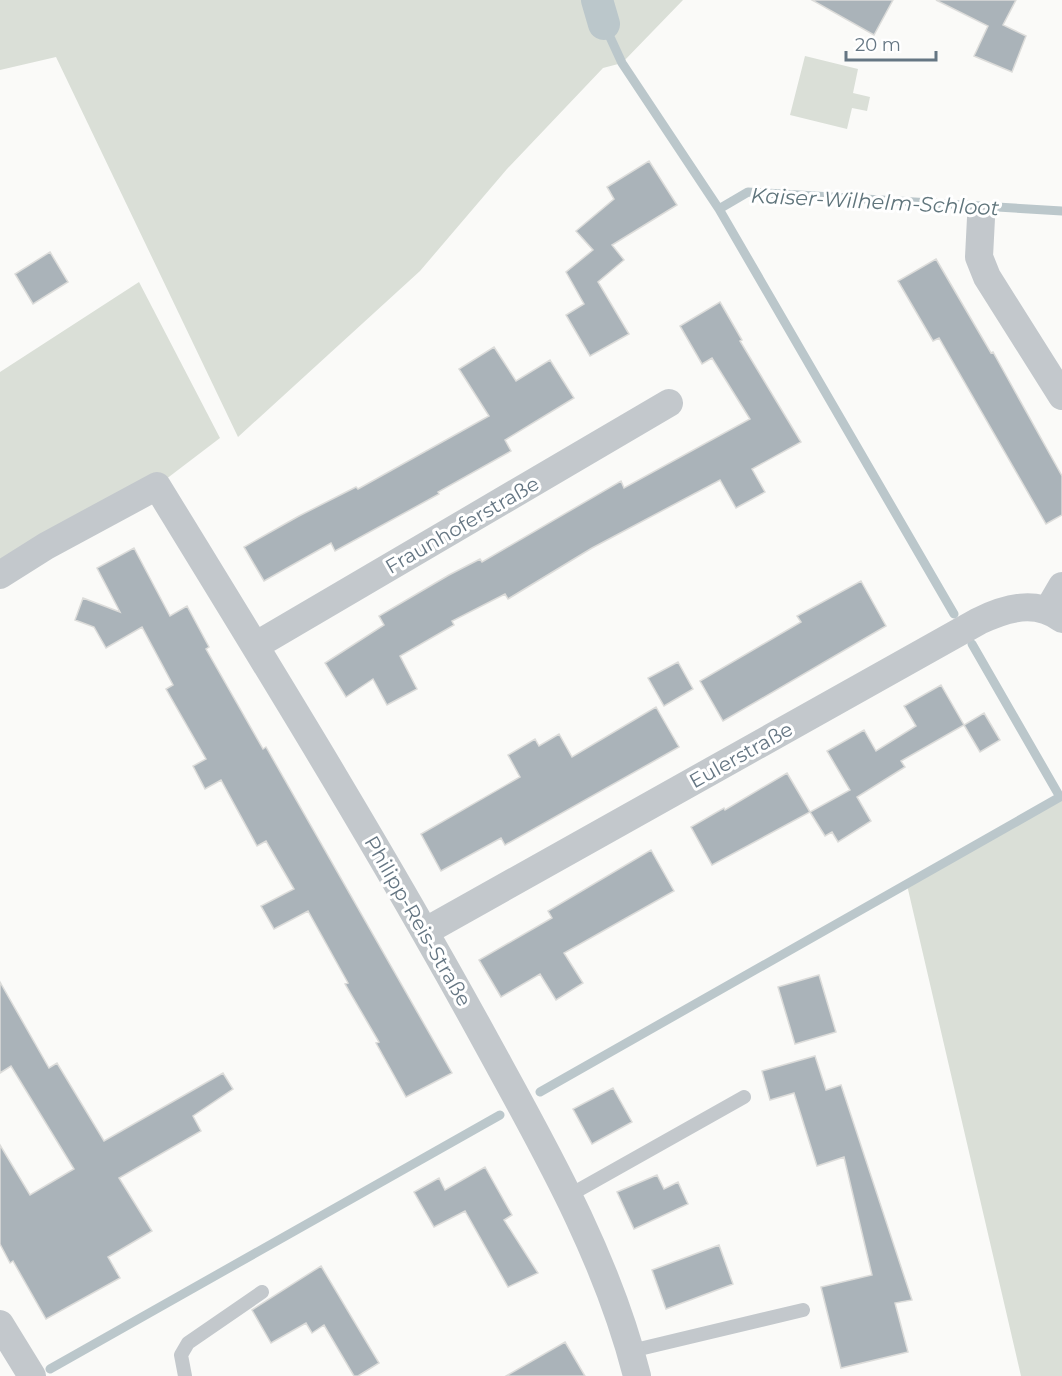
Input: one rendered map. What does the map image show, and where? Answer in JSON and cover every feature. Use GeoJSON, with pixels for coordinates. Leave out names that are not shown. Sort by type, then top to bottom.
{"type":"FeatureCollection","features":[{"type":"Feature","properties":{"kind":"street"},"geometry":{"type":"LineString","coordinates":[[981,218],[979,257],[987,277],[1062,396]]}},
{"type":"Feature","properties":{"kind":"street","name":"Fraunhoferstraße"},"geometry":{"type":"LineString","coordinates":[[255,646],[669,403]]}},
{"type":"Feature","properties":{"kind":"street","name":"Philipp-Reis-Straße"},"geometry":{"type":"LineString","coordinates":[[0,574],[46,546],[158,486],[426,931],[521,1106],[595,1251],[619,1311],[634,1364]]}},
{"type":"Feature","properties":{"kind":"street","name":"Eulerstraße"},"geometry":{"type":"LineString","coordinates":[[426,931],[970,627],[1003,610],[1057,605]]}},
{"type":"Feature","properties":{"kind":"street"},"geometry":{"type":"LineString","coordinates":[[0,1324],[32,1376]]}},
{"type":"Feature","properties":{"kind":"lane"},"geometry":{"type":"LineString","coordinates":[[568,1196],[744,1097]]}},
{"type":"Feature","properties":{"kind":"lane"},"geometry":{"type":"LineString","coordinates":[[185,1376],[182,1355],[188,1342],[262,1292]]}},
{"type":"Feature","properties":{"kind":"lane"},"geometry":{"type":"LineString","coordinates":[[634,1364],[803,1310]]}},
{"type":"Feature","properties":{"kind":"shaded area"},"geometry":{"type":"Polygon","coordinates":[[[0,0],[597,0],[620,58],[605,0],[683,0],[622,63],[603,68],[507,169],[420,271],[238,437],[56,57],[0,70],[0,0]]]}},
{"type":"Feature","properties":{"kind":"shaded area"},"geometry":{"type":"Polygon","coordinates":[[[805,56],[858,69],[853,93],[870,97],[867,111],[852,108],[847,129],[790,115],[805,56]]]}},
{"type":"Feature","properties":{"kind":"shaded area"},"geometry":{"type":"Polygon","coordinates":[[[139,282],[220,438],[157,486],[0,575],[0,372],[139,282]]]}},
{"type":"Feature","properties":{"kind":"shaded area"},"geometry":{"type":"Polygon","coordinates":[[[1062,796],[1062,1376],[1021,1376],[907,885],[1062,796]]]}},
{"type":"Feature","properties":{"kind":"building"},"geometry":{"type":"Polygon","coordinates":[[[812,0],[893,0],[874,35],[812,0]]]}},
{"type":"Feature","properties":{"kind":"building"},"geometry":{"type":"Polygon","coordinates":[[[936,0],[1016,0],[1003,25],[1026,36],[1012,72],[974,56],[988,26],[936,0]]]}},
{"type":"Feature","properties":{"kind":"building"},"geometry":{"type":"Polygon","coordinates":[[[649,161],[677,205],[612,245],[624,260],[598,282],[629,334],[590,356],[566,315],[584,304],[566,272],[593,250],[576,231],[614,199],[607,187],[649,161]]]}},
{"type":"Feature","properties":{"kind":"building"},"geometry":{"type":"Polygon","coordinates":[[[50,252],[68,282],[33,304],[15,274],[50,252]]]}},
{"type":"Feature","properties":{"kind":"building"},"geometry":{"type":"Polygon","coordinates":[[[936,259],[991,353],[993,352],[1062,476],[1062,515],[1046,524],[939,338],[933,341],[898,281],[936,259]]]}},
{"type":"Feature","properties":{"kind":"building"},"geometry":{"type":"Polygon","coordinates":[[[720,302],[742,340],[740,341],[801,442],[752,469],[765,492],[736,508],[720,480],[592,548],[508,599],[505,594],[452,621],[454,625],[400,656],[417,689],[387,705],[373,679],[346,697],[325,663],[384,625],[379,616],[449,575],[480,559],[482,562],[621,481],[624,488],[750,419],[712,358],[702,364],[680,326],[720,302]]]}},
{"type":"Feature","properties":{"kind":"building"},"geometry":{"type":"Polygon","coordinates":[[[494,347],[516,381],[550,360],[574,398],[505,440],[511,451],[438,492],[439,494],[335,551],[331,543],[264,581],[244,547],[356,487],[358,489],[489,416],[459,369],[494,347]]]}},
{"type":"Feature","properties":{"kind":"building"},"geometry":{"type":"Polygon","coordinates":[[[134,548],[170,616],[187,606],[209,647],[206,649],[263,749],[266,747],[452,1073],[406,1097],[376,1043],[379,1042],[345,984],[348,983],[308,911],[274,929],[261,906],[294,889],[266,841],[257,846],[221,780],[205,789],[193,766],[206,759],[166,689],[173,685],[142,627],[106,648],[94,627],[75,620],[83,598],[120,612],[97,568],[134,548]]]}},
{"type":"Feature","properties":{"kind":"building"},"geometry":{"type":"Polygon","coordinates":[[[861,581],[886,626],[723,721],[700,681],[801,622],[797,616],[861,581]]]}},
{"type":"Feature","properties":{"kind":"building"},"geometry":{"type":"Polygon","coordinates":[[[678,662],[693,689],[664,706],[648,678],[678,662]]]}},
{"type":"Feature","properties":{"kind":"building"},"geometry":{"type":"Polygon","coordinates":[[[941,685],[964,725],[901,761],[905,767],[857,797],[871,821],[838,842],[832,832],[825,836],[810,812],[850,790],[827,751],[864,730],[876,751],[916,726],[904,706],[941,685]]]}},
{"type":"Feature","properties":{"kind":"building"},"geometry":{"type":"Polygon","coordinates":[[[656,707],[679,747],[505,845],[501,838],[441,871],[421,834],[520,777],[508,755],[535,739],[539,746],[559,734],[572,757],[656,707]]]}},
{"type":"Feature","properties":{"kind":"building"},"geometry":{"type":"Polygon","coordinates":[[[984,713],[1000,740],[980,752],[964,725],[984,713]]]}},
{"type":"Feature","properties":{"kind":"building"},"geometry":{"type":"Polygon","coordinates":[[[787,773],[810,812],[712,865],[691,827],[724,808],[725,810],[787,773]]]}},
{"type":"Feature","properties":{"kind":"building"},"geometry":{"type":"Polygon","coordinates":[[[651,850],[674,891],[564,953],[583,983],[556,1000],[540,974],[501,997],[479,960],[552,918],[548,911],[651,850]]]}},
{"type":"Feature","properties":{"kind":"building"},"geometry":{"type":"Polygon","coordinates":[[[819,975],[836,1032],[795,1044],[778,987],[819,975]]]}},
{"type":"Feature","properties":{"kind":"building"},"geometry":{"type":"Polygon","coordinates":[[[0,982],[49,1068],[57,1063],[104,1141],[223,1073],[233,1089],[193,1116],[201,1131],[119,1178],[152,1231],[108,1257],[120,1278],[46,1319],[13,1261],[10,1263],[0,1244],[0,1145],[30,1195],[74,1169],[11,1066],[0,1073],[0,982]]]}},
{"type":"Feature","properties":{"kind":"building"},"geometry":{"type":"Polygon","coordinates":[[[815,1056],[826,1090],[841,1085],[912,1300],[895,1303],[908,1352],[841,1368],[821,1287],[872,1275],[844,1157],[817,1166],[794,1093],[770,1100],[762,1071],[815,1056]]]}},
{"type":"Feature","properties":{"kind":"building"},"geometry":{"type":"Polygon","coordinates":[[[613,1088],[632,1122],[592,1144],[573,1109],[613,1088]]]}},
{"type":"Feature","properties":{"kind":"building"},"geometry":{"type":"Polygon","coordinates":[[[485,1167],[512,1215],[504,1220],[538,1273],[508,1287],[465,1211],[434,1227],[414,1192],[439,1178],[445,1190],[485,1167]]]}},
{"type":"Feature","properties":{"kind":"building"},"geometry":{"type":"Polygon","coordinates":[[[657,1175],[664,1189],[678,1182],[688,1204],[634,1229],[617,1192],[657,1175]]]}},
{"type":"Feature","properties":{"kind":"building"},"geometry":{"type":"Polygon","coordinates":[[[719,1245],[733,1284],[666,1309],[652,1270],[719,1245]]]}},
{"type":"Feature","properties":{"kind":"building"},"geometry":{"type":"Polygon","coordinates":[[[321,1266],[379,1363],[358,1376],[354,1376],[324,1325],[312,1333],[306,1323],[271,1343],[252,1310],[321,1266]]]}},
{"type":"Feature","properties":{"kind":"building"},"geometry":{"type":"Polygon","coordinates":[[[565,1342],[585,1376],[506,1376],[565,1342]]]}},
{"type":"Feature","properties":{"kind":"waterway","name":"Kaiser-Wilhelm-Schloot"},"geometry":{"type":"LineString","coordinates":[[597,0],[604,24]]}},
{"type":"Feature","properties":{"kind":"waterway","name":"Kaiser-Wilhelm-Schloot"},"geometry":{"type":"LineString","coordinates":[[604,24],[622,63],[719,209],[748,192],[1062,211]]}},
{"type":"Feature","properties":{"kind":"waterway"},"geometry":{"type":"LineString","coordinates":[[719,209],[954,614]]}},
{"type":"Feature","properties":{"kind":"waterway"},"geometry":{"type":"LineString","coordinates":[[540,1092],[1060,797],[972,644]]}},
{"type":"Feature","properties":{"kind":"waterway"},"geometry":{"type":"LineString","coordinates":[[50,1369],[500,1115]]}}]}
